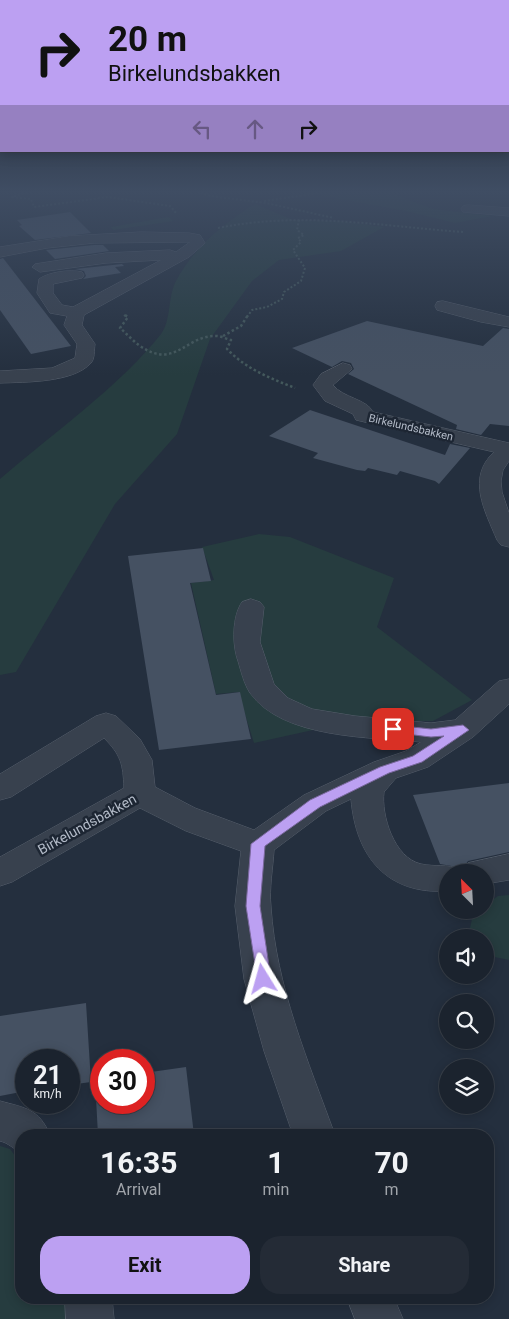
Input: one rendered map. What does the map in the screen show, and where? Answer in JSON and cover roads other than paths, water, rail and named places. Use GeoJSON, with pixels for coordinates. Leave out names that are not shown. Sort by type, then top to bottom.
{"type":"FeatureCollection","features":[{"type":"Feature","properties":{"kind":"street"},"geometry":{"type":"LineString","coordinates":[[127,283],[94,273],[49,278],[45,282],[44,293],[56,309],[76,312],[188,252]]}},
{"type":"Feature","properties":{"kind":"street"},"geometry":{"type":"LineString","coordinates":[[40,267],[106,258],[184,254]]}},
{"type":"Feature","properties":{"kind":"street"},"geometry":{"type":"LineString","coordinates":[[443,306],[480,318],[509,322]]}},
{"type":"Feature","properties":{"kind":"street"},"geometry":{"type":"LineString","coordinates":[[0,377],[59,372],[74,367],[84,360],[86,344],[73,325],[76,312]]}},
{"type":"Feature","properties":{"kind":"street","name":"Birkelundsbakken"},"geometry":{"type":"LineString","coordinates":[[343,369],[328,378],[323,384],[332,397],[363,411],[362,416],[509,450]]}},
{"type":"Feature","properties":{"kind":"street","name":"Birkelundsbakken"},"geometry":{"type":"LineString","coordinates":[[509,450],[498,458],[489,471],[490,491],[509,540]]}},
{"type":"Feature","properties":{"kind":"street"},"geometry":{"type":"LineString","coordinates":[[251,607],[247,642],[250,657],[261,688],[278,705],[306,718],[355,726],[431,733],[463,730]]}},
{"type":"Feature","properties":{"kind":"street"},"geometry":{"type":"LineString","coordinates":[[312,1129],[284,1050],[263,979],[253,906],[258,844],[315,803],[385,770],[417,759],[463,730],[509,688]]}},
{"type":"Feature","properties":{"kind":"street"},"geometry":{"type":"LineString","coordinates":[[0,789],[106,723],[127,743],[139,763],[140,793]]}},
{"type":"Feature","properties":{"kind":"street"},"geometry":{"type":"LineString","coordinates":[[385,770],[369,788],[367,799],[375,835],[389,860],[397,868],[418,878],[439,879]]}},
{"type":"Feature","properties":{"kind":"street","name":"Birkelundsbakken"},"geometry":{"type":"LineString","coordinates":[[0,873],[140,793],[170,812],[197,824],[258,844]]}},
{"type":"Feature","properties":{"kind":"street"},"geometry":{"type":"LineString","coordinates":[[494,870],[509,867]]}},
{"type":"Feature","properties":{"kind":"street"},"geometry":{"type":"LineString","coordinates":[[0,1122],[24,1129]]}},
{"type":"Feature","properties":{"kind":"street"},"geometry":{"type":"LineString","coordinates":[[89,1304],[90,1319]]}},
{"type":"Feature","properties":{"kind":"street"},"geometry":{"type":"LineString","coordinates":[[373,1304],[379,1319]]}}]}
